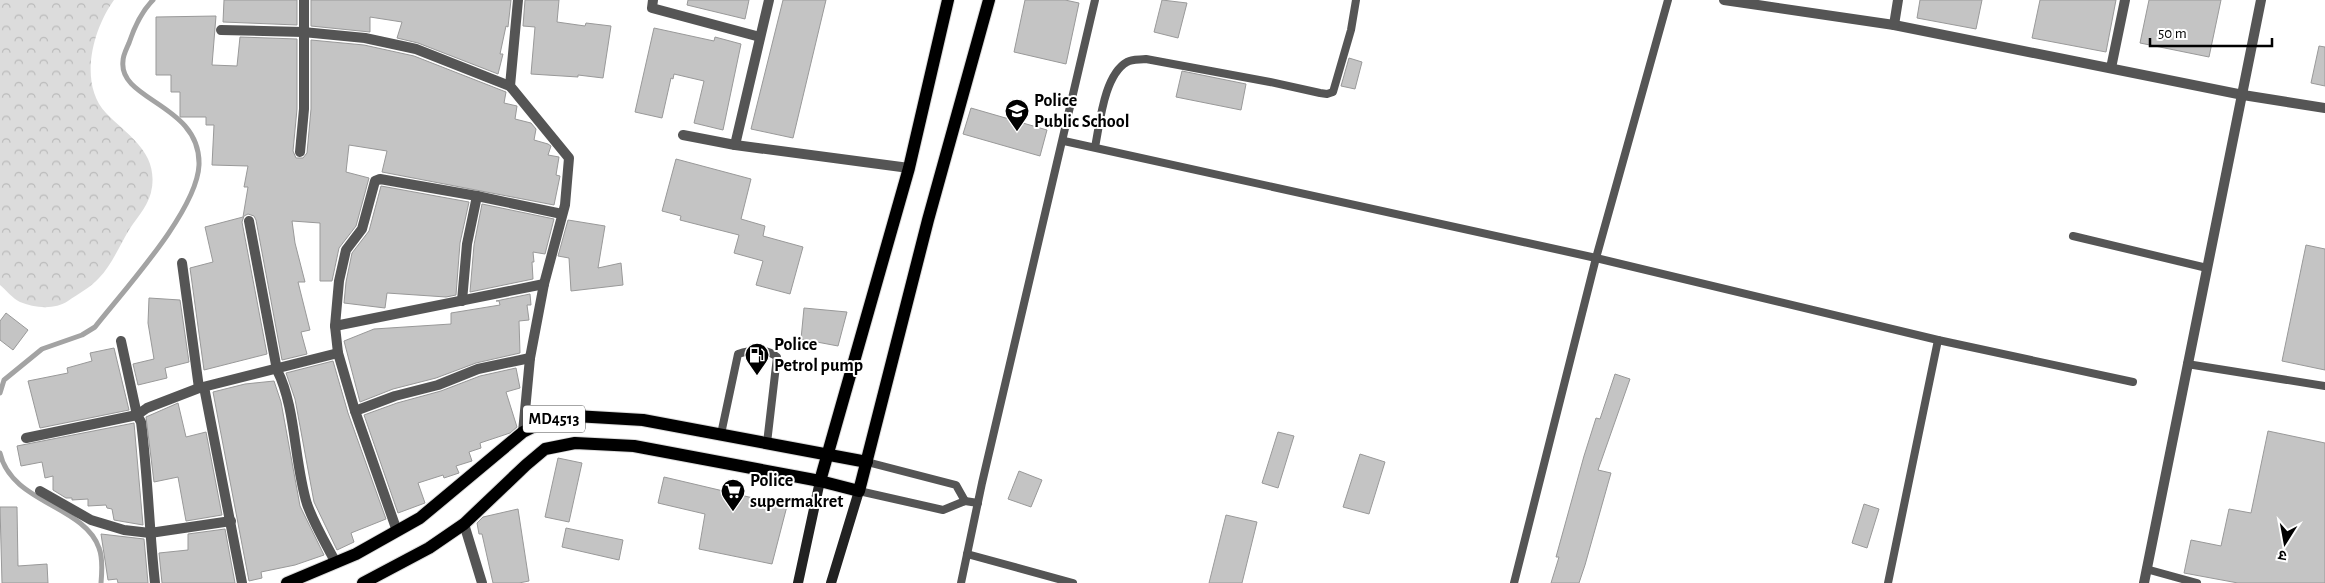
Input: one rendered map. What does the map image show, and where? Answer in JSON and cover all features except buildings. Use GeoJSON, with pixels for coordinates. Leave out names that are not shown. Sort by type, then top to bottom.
{"type":"FeatureCollection","features":[{"type":"Feature","properties":{"kind":"main road"},"geometry":{"type":"LineString","coordinates":[[798,583],[820,481],[909,168],[948,0]]}},
{"type":"Feature","properties":{"kind":"main road"},"geometry":{"type":"LineString","coordinates":[[831,583],[859,491],[928,220],[989,0]]}},
{"type":"Feature","properties":{"kind":"main road","name":"MD4513"},"geometry":{"type":"LineString","coordinates":[[287,583],[356,554],[420,518],[523,432],[547,420],[576,416],[643,420],[866,462]]}},
{"type":"Feature","properties":{"kind":"main road","name":"MD4513"},"geometry":{"type":"LineString","coordinates":[[363,583],[429,548],[464,524],[526,464],[545,449],[575,443],[634,446],[820,481],[859,491]]}},
{"type":"Feature","properties":{"kind":"street"},"geometry":{"type":"LineString","coordinates":[[300,152],[304,109],[304,0]]}},
{"type":"Feature","properties":{"kind":"street"},"geometry":{"type":"LineString","coordinates":[[510,86],[518,0]]}},
{"type":"Feature","properties":{"kind":"street"},"geometry":{"type":"LineString","coordinates":[[653,0],[652,8],[760,37]]}},
{"type":"Feature","properties":{"kind":"street"},"geometry":{"type":"LineString","coordinates":[[735,145],[769,0]]}},
{"type":"Feature","properties":{"kind":"street"},"geometry":{"type":"LineString","coordinates":[[1724,0],[1894,25],[2242,95],[2325,108]]}},
{"type":"Feature","properties":{"kind":"street"},"geometry":{"type":"LineString","coordinates":[[1894,25],[1898,0]]}},
{"type":"Feature","properties":{"kind":"street"},"geometry":{"type":"LineString","coordinates":[[2112,68],[2125,0]]}},
{"type":"Feature","properties":{"kind":"street"},"geometry":{"type":"LineString","coordinates":[[2144,583],[2261,0]]}},
{"type":"Feature","properties":{"kind":"street"},"geometry":{"type":"LineString","coordinates":[[221,30],[303,32],[365,38],[416,50],[510,86],[569,158],[562,214],[544,284],[530,358],[523,432]]}},
{"type":"Feature","properties":{"kind":"street"},"geometry":{"type":"LineString","coordinates":[[683,135],[735,145],[909,168]]}},
{"type":"Feature","properties":{"kind":"street"},"geometry":{"type":"LineString","coordinates":[[397,531],[355,411],[338,353],[335,326],[339,281],[346,250],[362,229],[375,182],[380,179],[477,196],[562,214]]}},
{"type":"Feature","properties":{"kind":"street"},"geometry":{"type":"LineString","coordinates":[[462,302],[467,244],[477,196]]}},
{"type":"Feature","properties":{"kind":"street"},"geometry":{"type":"LineString","coordinates":[[249,221],[277,370],[284,383],[307,504],[336,563]]}},
{"type":"Feature","properties":{"kind":"street"},"geometry":{"type":"LineString","coordinates":[[182,263],[201,387],[242,583]]}},
{"type":"Feature","properties":{"kind":"street"},"geometry":{"type":"LineString","coordinates":[[335,326],[462,302],[500,291],[544,284]]}},
{"type":"Feature","properties":{"kind":"street"},"geometry":{"type":"LineString","coordinates":[[121,341],[137,415],[141,422],[148,484],[155,583]]}},
{"type":"Feature","properties":{"kind":"street"},"geometry":{"type":"LineString","coordinates":[[26,438],[137,415],[147,408],[201,387],[277,370],[338,353]]}},
{"type":"Feature","properties":{"kind":"street"},"geometry":{"type":"LineString","coordinates":[[355,411],[396,396],[438,385],[478,369],[530,358]]}},
{"type":"Feature","properties":{"kind":"street"},"geometry":{"type":"LineString","coordinates":[[40,491],[91,520],[124,530],[150,533],[230,521]]}},
{"type":"Feature","properties":{"kind":"street"},"geometry":{"type":"LineString","coordinates":[[464,524],[482,583]]}},
{"type":"Feature","properties":{"kind":"lane"},"geometry":{"type":"LineString","coordinates":[[961,583],[1095,0]]}},
{"type":"Feature","properties":{"kind":"lane"},"geometry":{"type":"LineString","coordinates":[[1095,147],[1106,93],[1118,68],[1129,61],[1146,59],[1320,93],[1327,94],[1332,92],[1351,30],[1356,0]]}},
{"type":"Feature","properties":{"kind":"lane"},"geometry":{"type":"LineString","coordinates":[[1514,583],[1596,258],[1668,0]]}},
{"type":"Feature","properties":{"kind":"lane"},"geometry":{"type":"LineString","coordinates":[[1064,141],[1596,258],[1938,340],[2132,382]]}},
{"type":"Feature","properties":{"kind":"lane"},"geometry":{"type":"LineString","coordinates":[[2073,236],[2207,268]]}},
{"type":"Feature","properties":{"kind":"lane"},"geometry":{"type":"LineString","coordinates":[[1888,583],[1938,340]]}},
{"type":"Feature","properties":{"kind":"lane"},"geometry":{"type":"LineString","coordinates":[[721,434],[738,354],[748,351],[772,353],[777,357],[767,443]]}},
{"type":"Feature","properties":{"kind":"lane"},"geometry":{"type":"LineString","coordinates":[[2187,364],[2325,386]]}},
{"type":"Feature","properties":{"kind":"lane"},"geometry":{"type":"LineString","coordinates":[[866,462],[956,485],[966,501]]}},
{"type":"Feature","properties":{"kind":"lane"},"geometry":{"type":"LineString","coordinates":[[859,491],[944,510],[966,501],[978,503]]}},
{"type":"Feature","properties":{"kind":"lane"},"geometry":{"type":"LineString","coordinates":[[967,554],[1073,583]]}},
{"type":"Feature","properties":{"kind":"lane"},"geometry":{"type":"LineString","coordinates":[[2146,569],[2197,583]]}},
{"type":"Feature","properties":{"kind":"green space"},"geometry":{"type":"Polygon","coordinates":[[[0,0],[114,0],[106,12],[95,41],[92,56],[92,87],[97,101],[106,113],[139,145],[150,163],[152,174],[151,193],[107,268],[88,287],[57,306],[38,307],[20,302],[0,285],[0,0]]]}},
{"type":"Feature","properties":{"kind":"waterway"},"geometry":{"type":"LineString","coordinates":[[0,393],[4,380],[42,349],[82,335],[95,327],[140,272],[173,227],[186,205],[195,184],[199,165],[196,145],[187,129],[175,116],[133,86],[125,74],[123,61],[125,52],[138,20],[153,0]]}},
{"type":"Feature","properties":{"kind":"waterway"},"geometry":{"type":"LineString","coordinates":[[0,453],[7,470],[18,483],[32,494],[79,522],[91,534],[101,556],[101,583]]}},
{"type":"Feature","properties":{"kind":"place","name":"Police Public School"},"geometry":{"type":"Point","coordinates":[1017,132]}},
{"type":"Feature","properties":{"kind":"place","name":"Police Petrol pump"},"geometry":{"type":"Point","coordinates":[757,376]}},
{"type":"Feature","properties":{"kind":"place","name":"Police supermakret"},"geometry":{"type":"Point","coordinates":[733,512]}}]}
